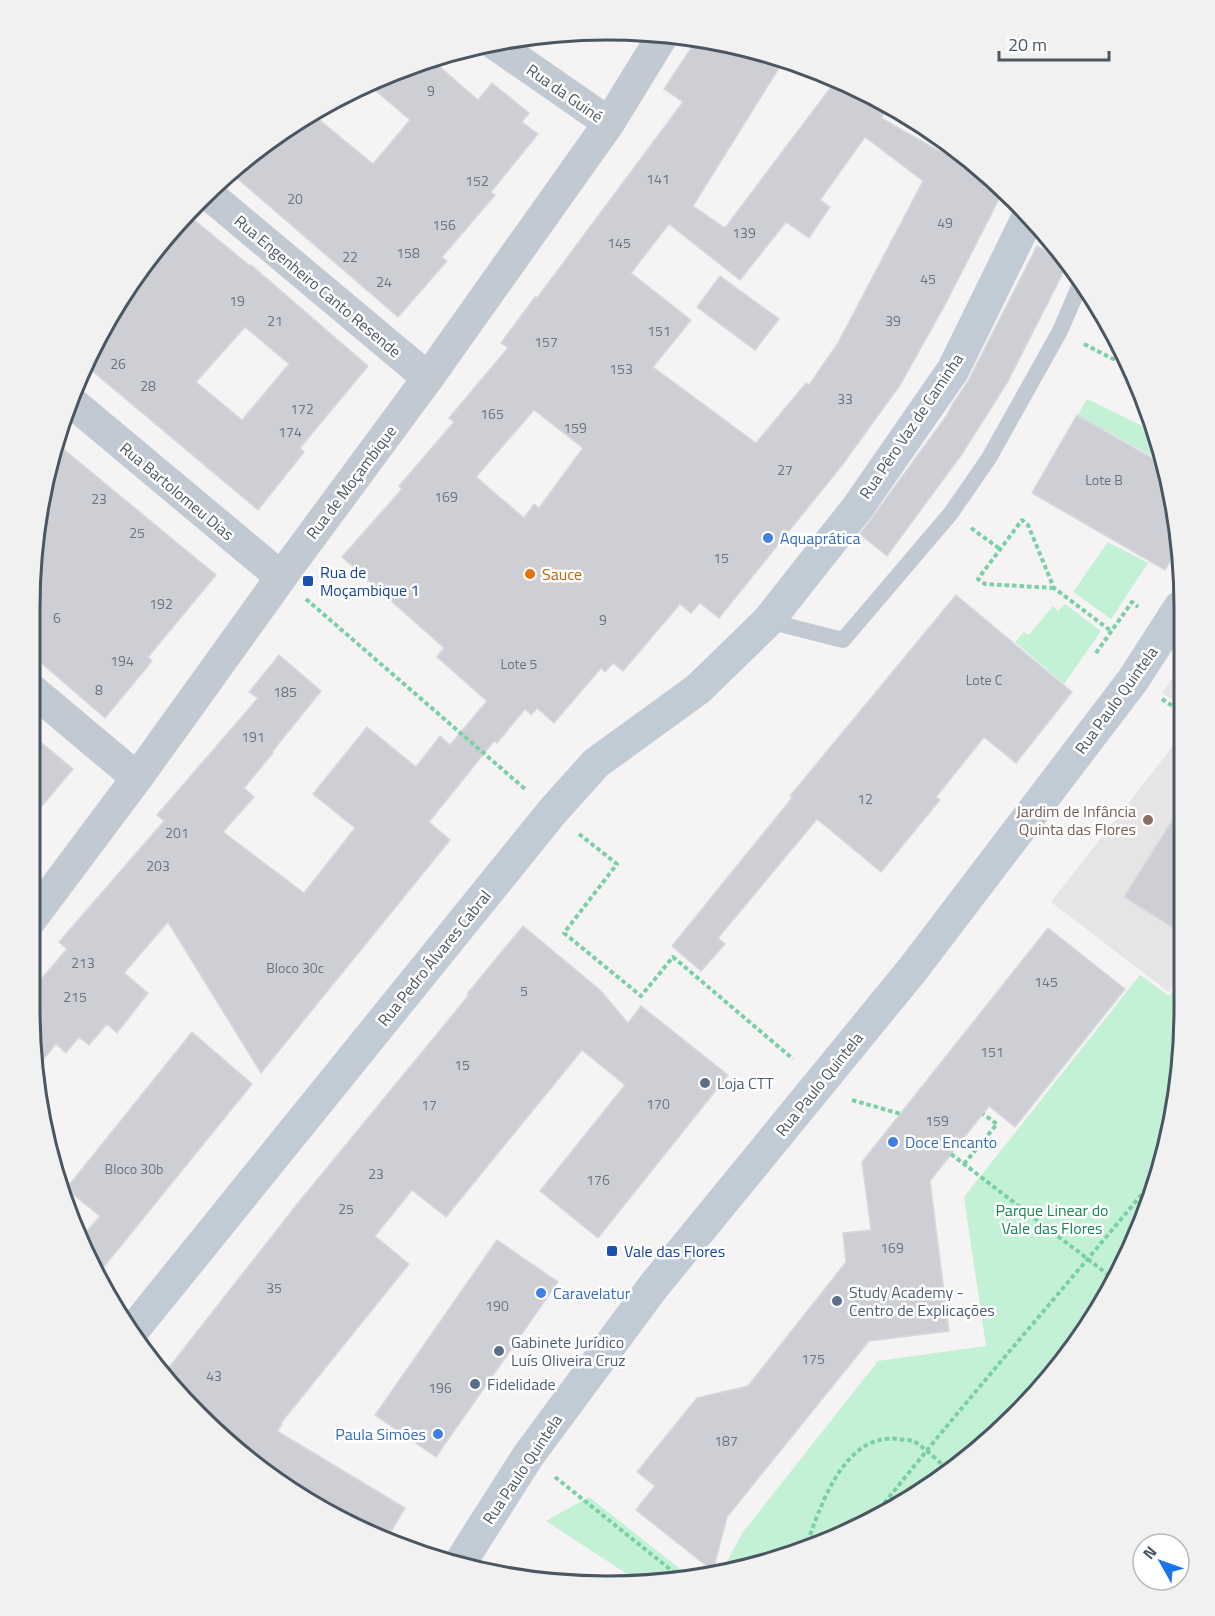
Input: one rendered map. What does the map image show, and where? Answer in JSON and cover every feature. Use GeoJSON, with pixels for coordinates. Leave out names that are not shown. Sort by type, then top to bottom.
{"type":"FeatureCollection","features":[{"type":"Feature","properties":{"kind":"street","name":"Rua de Moçambique"},"geometry":{"type":"LineString","coordinates":[[40,908],[428,378],[609,123],[658,43]]}},
{"type":"Feature","properties":{"kind":"street","name":"Rua da Guiné"},"geometry":{"type":"LineString","coordinates":[[503,50],[609,123]]}},
{"type":"Feature","properties":{"kind":"street","name":"Rua Engenheiro Canto Resende"},"geometry":{"type":"LineString","coordinates":[[215,200],[428,378]]}},
{"type":"Feature","properties":{"kind":"street","name":"Rua Pêro Vaz de Caminha"},"geometry":{"type":"LineString","coordinates":[[768,621],[858,507],[953,370],[1025,224]]}},
{"type":"Feature","properties":{"kind":"street","name":"Rua Bartolomeu Dias"},"geometry":{"type":"LineString","coordinates":[[78,407],[280,577]]}},
{"type":"Feature","properties":{"kind":"street","name":"Rua Paulo Quintela"},"geometry":{"type":"LineString","coordinates":[[464,1557],[528,1456],[653,1287],[913,969],[1119,698],[1174,618]]}},
{"type":"Feature","properties":{"kind":"street","name":"Rua Pedro Álvares Cabral"},"geometry":{"type":"LineString","coordinates":[[137,1325],[544,822],[596,763],[698,689],[768,621]]}},
{"type":"Feature","properties":{"kind":"street"},"geometry":{"type":"LineString","coordinates":[[40,697],[137,778]]}},
{"type":"Feature","properties":{"kind":"lane"},"geometry":{"type":"LineString","coordinates":[[768,621],[843,640],[951,513],[989,458],[1060,331],[1078,290]]}},
{"type":"Feature","properties":{"kind":"path"},"geometry":{"type":"LineString","coordinates":[[1113,359],[1115,355]]}},
{"type":"Feature","properties":{"kind":"path"},"geometry":{"type":"LineString","coordinates":[[1054,588],[985,584],[978,579],[1022,520],[1028,525],[1054,588],[1111,631]]}},
{"type":"Feature","properties":{"kind":"path"},"geometry":{"type":"LineString","coordinates":[[280,577],[529,793]]}},
{"type":"Feature","properties":{"kind":"path"},"geometry":{"type":"LineString","coordinates":[[1096,653],[1126,611]]}},
{"type":"Feature","properties":{"kind":"path"},"geometry":{"type":"LineString","coordinates":[[1161,699],[1174,707]]}},
{"type":"Feature","properties":{"kind":"path"},"geometry":{"type":"LineString","coordinates":[[575,831],[617,864],[564,933],[641,996],[673,957],[837,1096],[901,1114]]}},
{"type":"Feature","properties":{"kind":"path"},"geometry":{"type":"LineString","coordinates":[[964,1164],[997,1124],[983,1114]]}},
{"type":"Feature","properties":{"kind":"path"},"geometry":{"type":"LineString","coordinates":[[951,1154],[1108,1275]]}},
{"type":"Feature","properties":{"kind":"path"},"geometry":{"type":"LineString","coordinates":[[884,1504],[925,1451],[1144,1192]]}},
{"type":"Feature","properties":{"kind":"path"},"geometry":{"type":"LineString","coordinates":[[810,1537],[832,1484],[851,1457],[870,1442],[890,1438],[914,1441],[943,1465]]}},
{"type":"Feature","properties":{"kind":"path"},"geometry":{"type":"LineString","coordinates":[[528,1456],[673,1572]]}},
{"type":"Feature","properties":{"kind":"shaded area"},"geometry":{"type":"Polygon","coordinates":[[[1174,676],[1174,700],[1162,693],[1174,676]]]}},
{"type":"Feature","properties":{"kind":"shaded area","name":"Jardim de Infância Quinta das Flores"},"geometry":{"type":"Polygon","coordinates":[[[1174,745],[1174,986],[1169,992],[1051,902],[1174,745]]]}},
{"type":"Feature","properties":{"kind":"green space"},"geometry":{"type":"Polygon","coordinates":[[[1087,399],[1145,427],[1154,457],[1078,415],[1087,399]]]}},
{"type":"Feature","properties":{"kind":"green space"},"geometry":{"type":"Polygon","coordinates":[[[1108,542],[1148,563],[1111,619],[1073,592],[1108,542]]]}},
{"type":"Feature","properties":{"kind":"green space"},"geometry":{"type":"Polygon","coordinates":[[[1065,604],[1101,631],[1064,684],[1015,642],[1024,632],[1029,635],[1053,606],[1058,611],[1065,604]]]}},
{"type":"Feature","properties":{"kind":"green space","name":"Parque Linear do Vale das Flores"},"geometry":{"type":"Polygon","coordinates":[[[1140,975],[1169,996],[1174,990],[1170,1083],[1164,1119],[1144,1191],[1116,1259],[1099,1292],[1057,1354],[1034,1382],[981,1435],[923,1480],[891,1500],[824,1532],[790,1545],[726,1563],[743,1532],[878,1361],[986,1346],[964,1197],[1140,975]]]}},
{"type":"Feature","properties":{"kind":"green space"},"geometry":{"type":"Polygon","coordinates":[[[589,1497],[683,1571],[629,1575],[546,1521],[589,1497]]]}},
{"type":"Feature","properties":{"kind":"building"},"geometry":{"type":"Polygon","coordinates":[[[692,47],[718,51],[779,68],[693,206],[725,228],[831,87],[877,109],[884,114],[881,118],[939,151],[940,149],[999,198],[946,303],[900,385],[843,464],[719,618],[700,603],[691,613],[680,604],[623,671],[613,663],[605,672],[601,668],[554,723],[537,708],[531,715],[525,709],[497,743],[494,741],[429,822],[450,840],[261,1073],[168,922],[124,973],[148,993],[117,1033],[107,1024],[89,1045],[79,1037],[66,1053],[56,1044],[43,1060],[40,980],[67,949],[59,942],[164,821],[157,815],[258,698],[249,692],[279,655],[321,691],[244,788],[254,797],[223,832],[304,893],[355,828],[313,794],[367,727],[416,767],[440,736],[450,745],[487,701],[437,657],[444,648],[342,557],[402,489],[399,486],[454,422],[449,418],[508,348],[501,343],[683,102],[664,89],[692,47]],[[865,137],[820,200],[830,207],[809,238],[786,222],[740,280],[669,224],[631,273],[691,320],[653,367],[756,443],[806,383],[809,385],[838,343],[923,181],[865,137]],[[534,410],[476,477],[524,518],[534,504],[539,508],[583,448],[534,410]]]}},
{"type":"Feature","properties":{"kind":"building"},"geometry":{"type":"Polygon","coordinates":[[[440,67],[478,100],[492,83],[529,113],[522,122],[538,134],[491,192],[495,195],[442,257],[447,261],[398,317],[237,178],[292,136],[319,119],[373,164],[410,120],[376,91],[440,67]]]}},
{"type":"Feature","properties":{"kind":"building"},"geometry":{"type":"Polygon","coordinates":[[[194,220],[251,265],[368,366],[300,448],[304,452],[258,510],[93,371],[116,324],[136,292],[158,262],[194,220]],[[245,327],[196,382],[242,420],[289,364],[245,327]]]}},
{"type":"Feature","properties":{"kind":"building"},"geometry":{"type":"Polygon","coordinates":[[[1037,246],[1049,253],[1064,271],[1007,383],[962,454],[887,556],[860,534],[947,415],[968,381],[1037,246]]]}},
{"type":"Feature","properties":{"kind":"building"},"geometry":{"type":"Polygon","coordinates":[[[720,276],[779,319],[755,350],[697,307],[720,276]]]}},
{"type":"Feature","properties":{"kind":"building"},"geometry":{"type":"Polygon","coordinates":[[[1077,415],[1155,460],[1164,497],[1172,557],[1165,570],[1032,493],[1077,415]]]}},
{"type":"Feature","properties":{"kind":"building"},"geometry":{"type":"Polygon","coordinates":[[[64,449],[216,575],[148,657],[152,661],[105,718],[40,662],[40,608],[45,533],[51,497],[64,449]]]}},
{"type":"Feature","properties":{"kind":"building"},"geometry":{"type":"Polygon","coordinates":[[[956,595],[1072,692],[1016,763],[984,737],[936,797],[940,800],[881,872],[817,819],[718,938],[725,944],[701,971],[672,946],[792,798],[790,796],[956,595]]]}},
{"type":"Feature","properties":{"kind":"building"},"geometry":{"type":"Polygon","coordinates":[[[40,742],[73,769],[40,808],[40,742]]]}},
{"type":"Feature","properties":{"kind":"building"},"geometry":{"type":"Polygon","coordinates":[[[1174,818],[1174,928],[1124,897],[1174,818]]]}},
{"type":"Feature","properties":{"kind":"building"},"geometry":{"type":"Polygon","coordinates":[[[523,926],[600,990],[628,1023],[641,1006],[728,1075],[598,1238],[540,1191],[625,1085],[582,1050],[446,1217],[412,1190],[375,1236],[409,1264],[281,1423],[277,1431],[405,1508],[391,1532],[324,1500],[262,1458],[207,1409],[169,1367],[298,1203],[469,995],[467,994],[523,926]]]}},
{"type":"Feature","properties":{"kind":"building"},"geometry":{"type":"Polygon","coordinates":[[[1048,928],[1125,989],[1015,1127],[989,1106],[930,1181],[949,1331],[869,1341],[727,1517],[714,1566],[708,1567],[636,1510],[655,1486],[637,1472],[697,1398],[748,1386],[846,1262],[843,1233],[871,1230],[862,1162],[1048,928]]]}},
{"type":"Feature","properties":{"kind":"building"},"geometry":{"type":"Polygon","coordinates":[[[192,1032],[252,1084],[103,1267],[87,1231],[100,1216],[72,1194],[69,1185],[192,1032]]]}},
{"type":"Feature","properties":{"kind":"building"},"geometry":{"type":"Polygon","coordinates":[[[497,1240],[558,1282],[436,1457],[375,1415],[497,1240]]]}},
{"type":"Feature","properties":{"kind":"place","name":"Aquaprática"},"geometry":{"type":"Point","coordinates":[768,538]}},
{"type":"Feature","properties":{"kind":"place","name":"Sauce"},"geometry":{"type":"Point","coordinates":[530,574]}},
{"type":"Feature","properties":{"kind":"place","name":"Rua de Moçambique 1"},"geometry":{"type":"Point","coordinates":[308,581]}},
{"type":"Feature","properties":{"kind":"place","name":"Jardim de Infância Quinta das Flores"},"geometry":{"type":"Point","coordinates":[1148,820]}},
{"type":"Feature","properties":{"kind":"place","name":"Loja CTT"},"geometry":{"type":"Point","coordinates":[705,1083]}},
{"type":"Feature","properties":{"kind":"place","name":"Doce Encanto"},"geometry":{"type":"Point","coordinates":[893,1142]}},
{"type":"Feature","properties":{"kind":"place","name":"Vale das Flores"},"geometry":{"type":"Point","coordinates":[612,1251]}},
{"type":"Feature","properties":{"kind":"place","name":"Caravelatur"},"geometry":{"type":"Point","coordinates":[541,1293]}},
{"type":"Feature","properties":{"kind":"place","name":"Study Academy - Centro de Explicações"},"geometry":{"type":"Point","coordinates":[837,1301]}},
{"type":"Feature","properties":{"kind":"place","name":"Gabinete Jurídico Luís Oliveira Cruz"},"geometry":{"type":"Point","coordinates":[499,1351]}},
{"type":"Feature","properties":{"kind":"place","name":"Fidelidade"},"geometry":{"type":"Point","coordinates":[475,1384]}},
{"type":"Feature","properties":{"kind":"place","name":"Paula Simões"},"geometry":{"type":"Point","coordinates":[438,1434]}}]}
